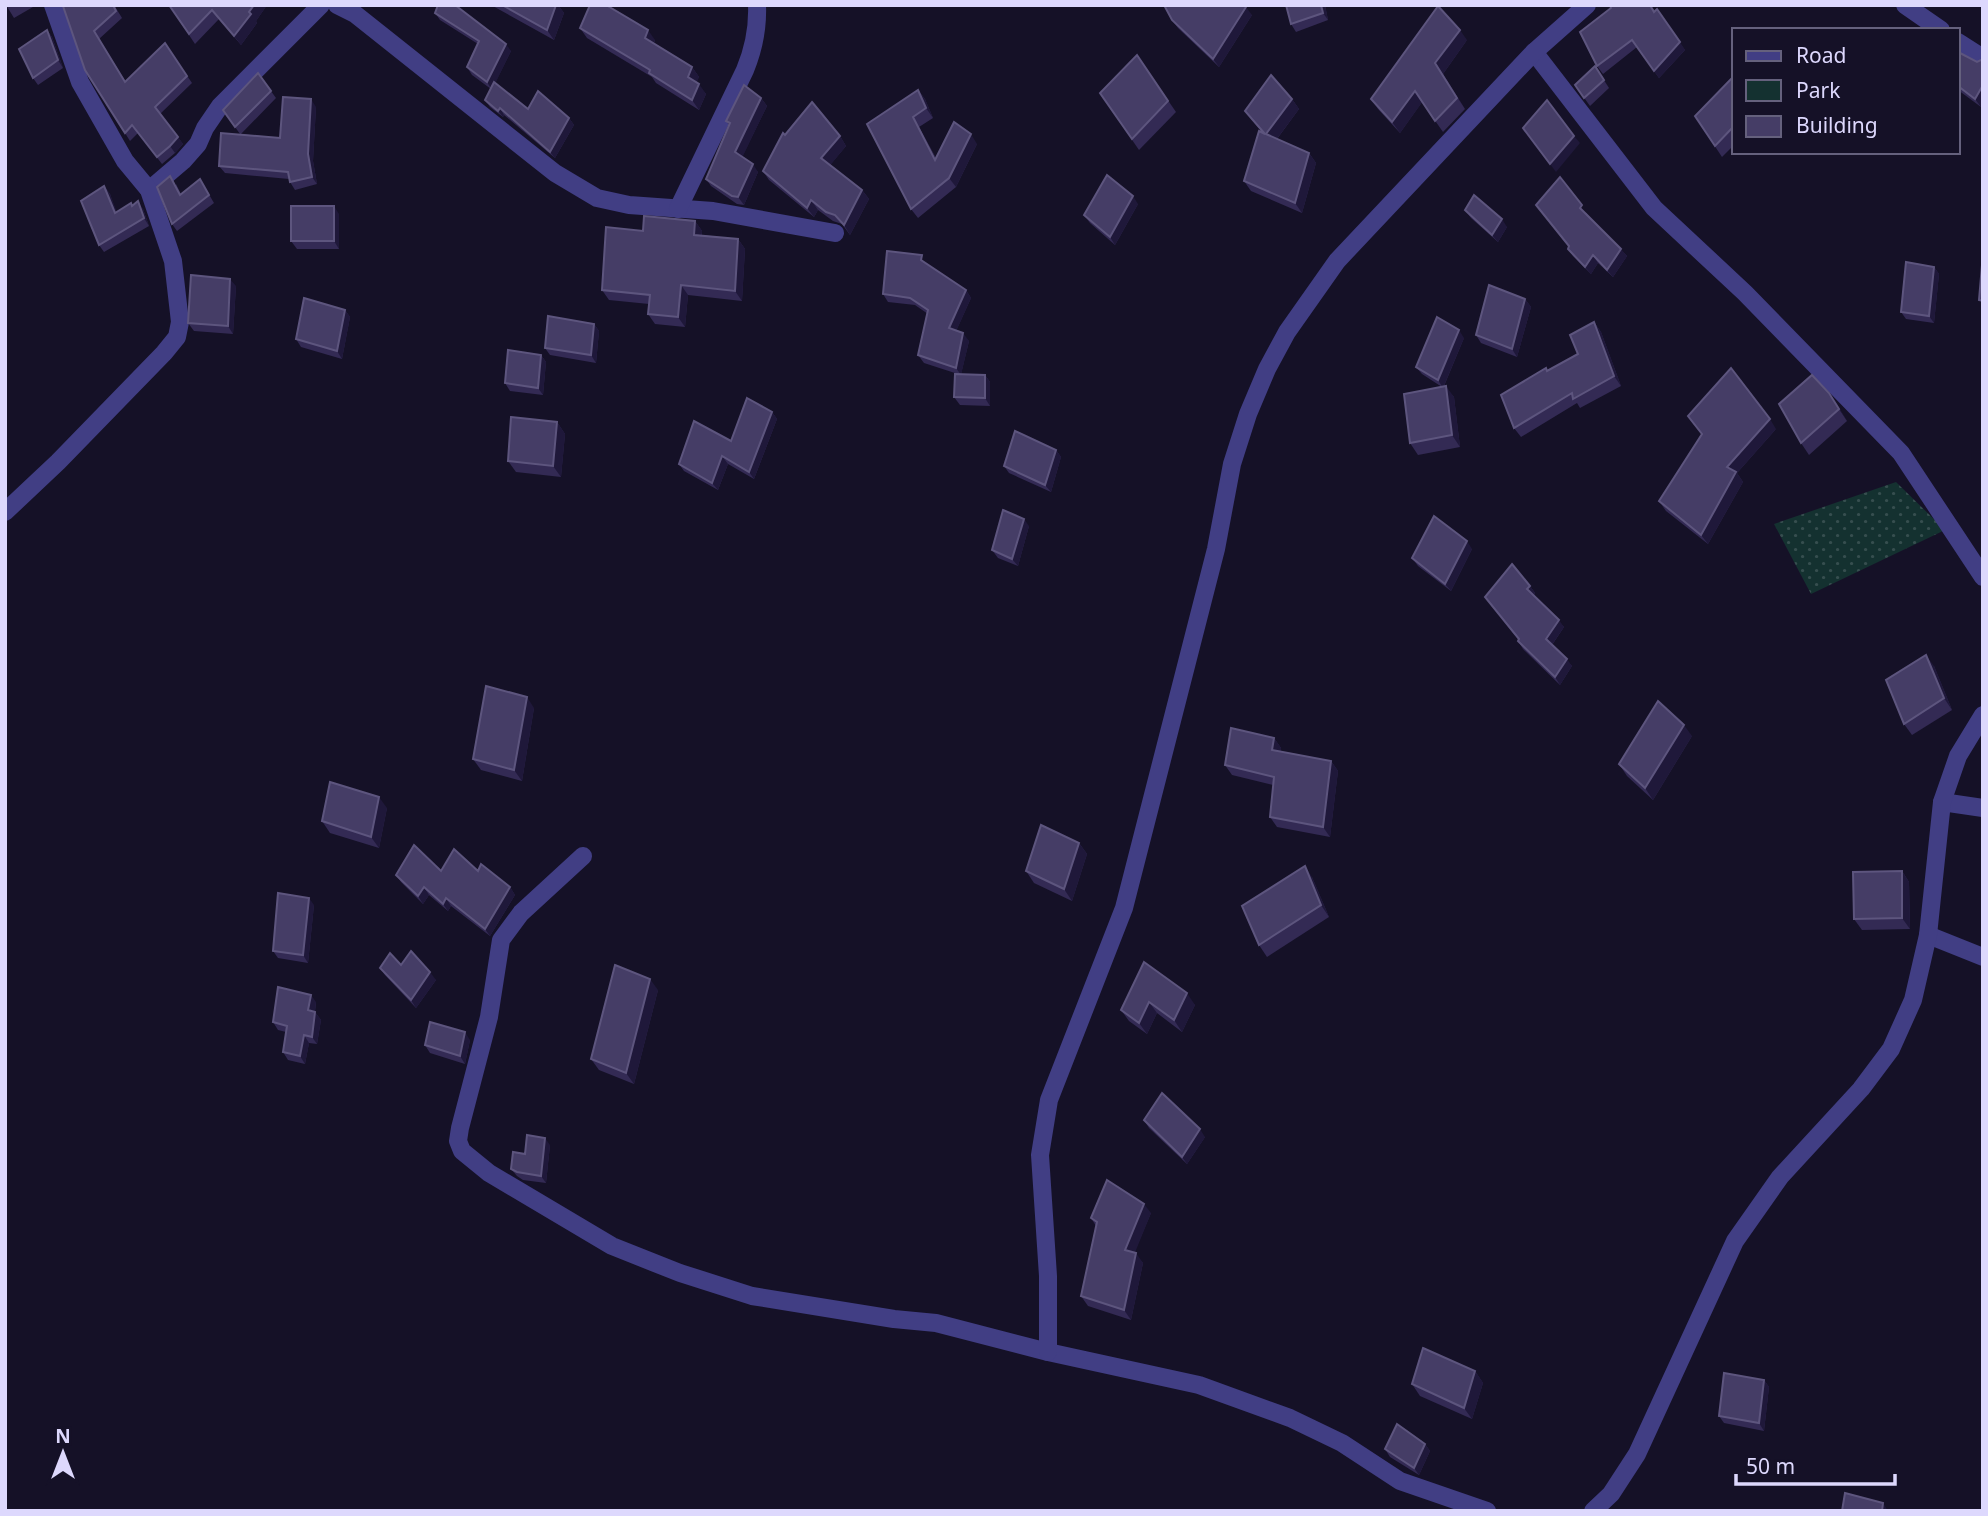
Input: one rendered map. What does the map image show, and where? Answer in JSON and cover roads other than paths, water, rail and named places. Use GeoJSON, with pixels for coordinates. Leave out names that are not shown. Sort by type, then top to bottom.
{"type":"FeatureCollection","features":[{"type":"Feature","properties":{"kind":"street"},"geometry":{"type":"LineString","coordinates":[[8,502],[87,433],[164,353],[177,337],[180,322],[173,261],[149,190],[125,161],[80,82],[53,5]]}},
{"type":"Feature","properties":{"kind":"street"},"geometry":{"type":"LineString","coordinates":[[149,190],[183,161],[198,144],[220,106],[321,5]]}},
{"type":"Feature","properties":{"kind":"street"},"geometry":{"type":"LineString","coordinates":[[337,5],[355,14],[555,173],[597,198],[629,205],[713,211],[835,233]]}},
{"type":"Feature","properties":{"kind":"street"},"geometry":{"type":"LineString","coordinates":[[678,209],[753,50],[758,26],[757,5]]}},
{"type":"Feature","properties":{"kind":"street"},"geometry":{"type":"LineString","coordinates":[[1048,1352],[1048,1276],[1040,1155],[1049,1100],[1124,908],[1216,549],[1231,464],[1248,414],[1267,369],[1287,332],[1337,261],[1534,52],[1587,5]]}},
{"type":"Feature","properties":{"kind":"street"},"geometry":{"type":"LineString","coordinates":[[1905,5],[1938,28]]}},
{"type":"Feature","properties":{"kind":"street"},"geometry":{"type":"LineString","coordinates":[[1960,43],[1983,58]]}},
{"type":"Feature","properties":{"kind":"street"},"geometry":{"type":"LineString","coordinates":[[1534,52],[1654,208],[1745,293],[1900,453],[1983,577]]}},
{"type":"Feature","properties":{"kind":"street"},"geometry":{"type":"LineString","coordinates":[[1593,1511],[1611,1494],[1637,1454],[1735,1241],[1780,1177],[1861,1089],[1891,1049],[1913,1000],[1928,935],[1942,802],[1958,756],[1983,715]]}},
{"type":"Feature","properties":{"kind":"street"},"geometry":{"type":"LineString","coordinates":[[1942,802],[1983,808]]}},
{"type":"Feature","properties":{"kind":"street"},"geometry":{"type":"LineString","coordinates":[[583,856],[521,913],[501,940],[489,1017],[458,1141],[462,1151],[499,1179],[612,1246],[680,1273],[752,1296],[894,1320],[936,1323],[1048,1352],[1199,1385],[1290,1418],[1342,1443],[1400,1481],[1487,1511]]}},
{"type":"Feature","properties":{"kind":"street"},"geometry":{"type":"LineString","coordinates":[[1928,935],[1983,957]]}}]}
